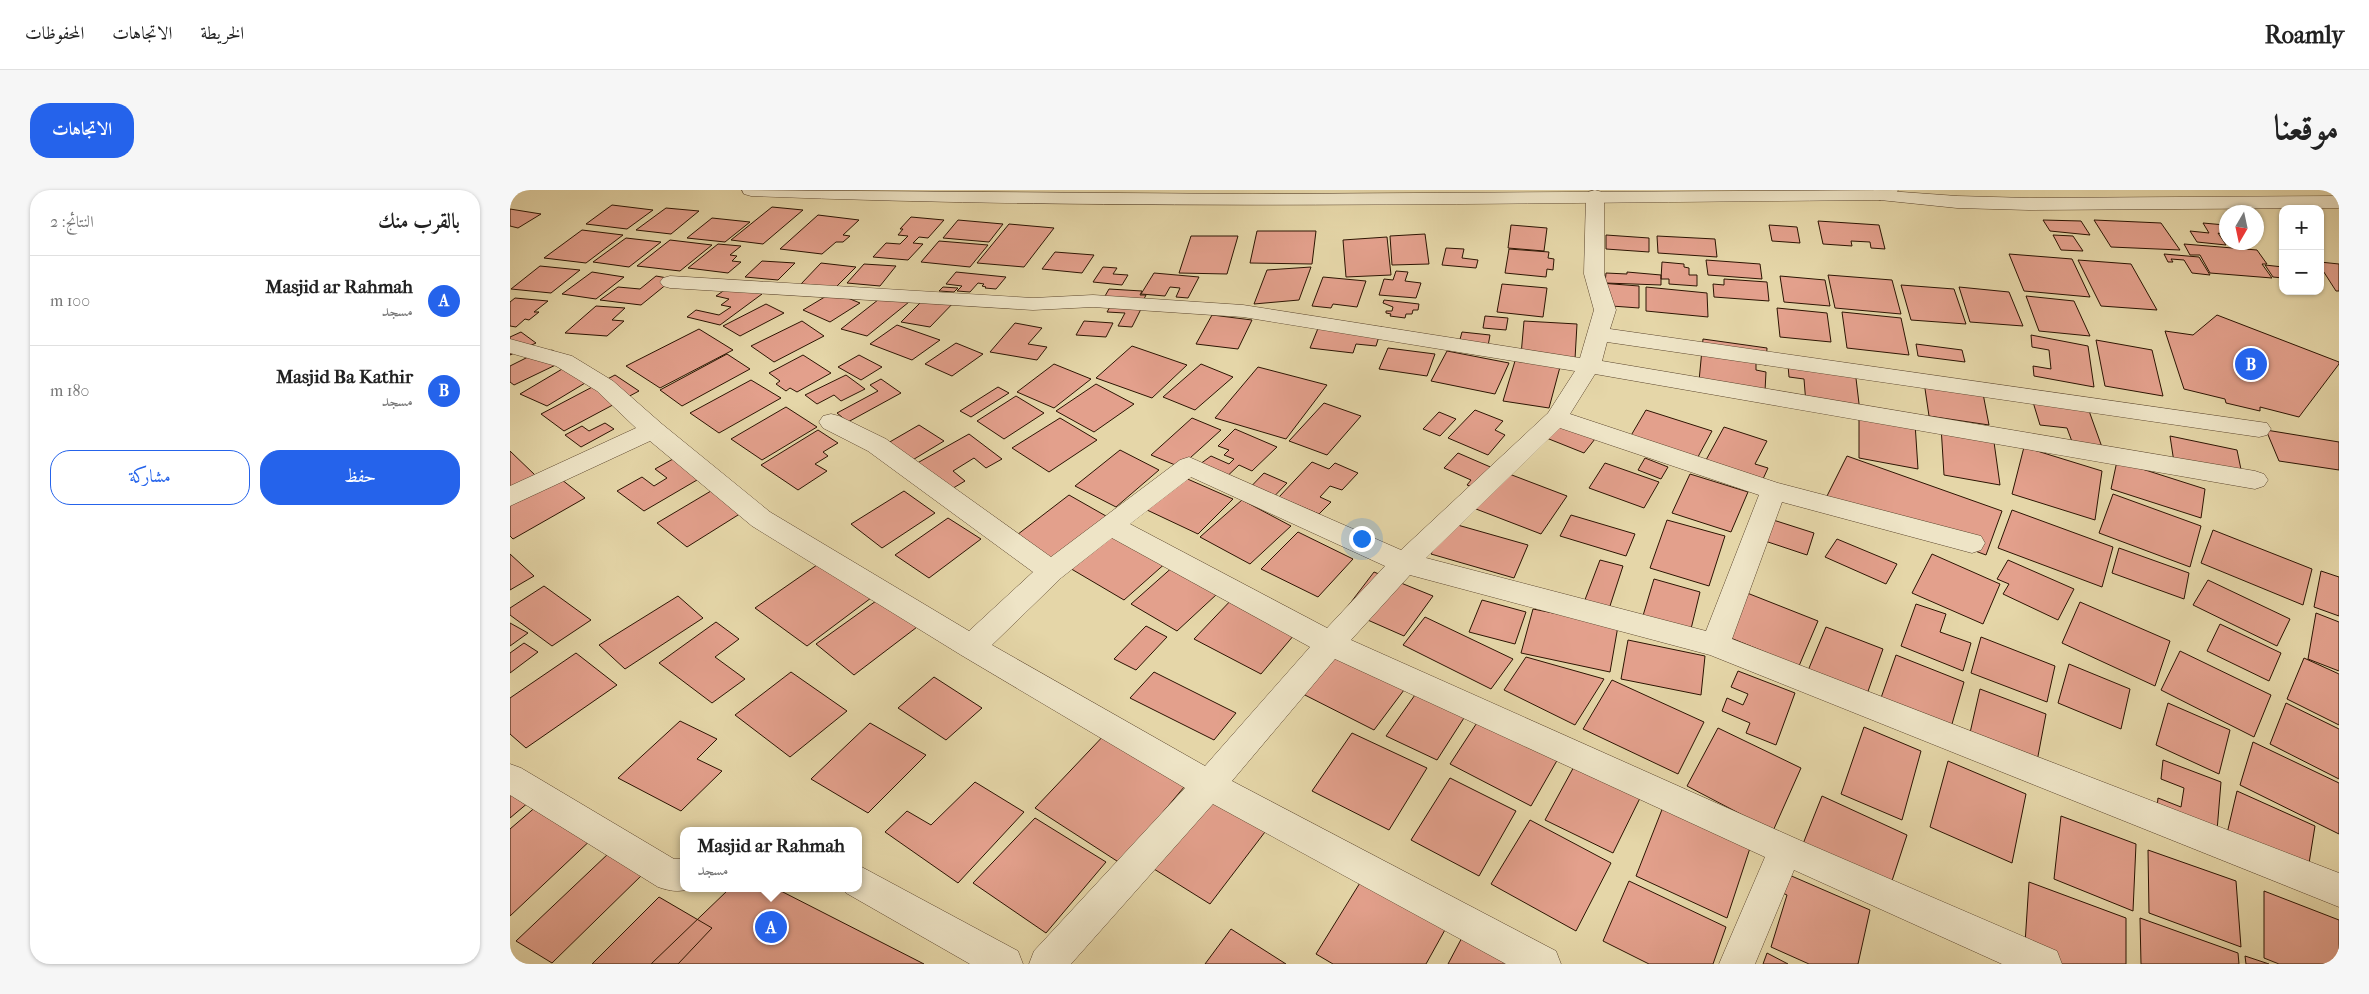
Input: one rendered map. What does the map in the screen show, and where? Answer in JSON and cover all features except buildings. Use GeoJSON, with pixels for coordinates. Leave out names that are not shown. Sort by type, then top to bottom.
{"type":"FeatureCollection","features":[{"type":"Feature","properties":{"kind":"street"},"geometry":{"type":"LineString","coordinates":[[751,190],[1252,200],[1884,192],[1957,202],[2020,204],[2339,202]]}},
{"type":"Feature","properties":{"kind":"street"},"geometry":{"type":"LineString","coordinates":[[1047,964],[1209,785],[1330,644],[1404,563],[1556,418],[1589,366],[1605,310],[1594,274],[1595,196]]}},
{"type":"Feature","properties":{"kind":"street"},"geometry":{"type":"LineString","coordinates":[[670,282],[1033,304],[1093,301],[1243,310],[1589,366],[2255,480]]}},
{"type":"Feature","properties":{"kind":"street"},"geometry":{"type":"LineString","coordinates":[[1599,334],[2259,430]]}},
{"type":"Feature","properties":{"kind":"street"},"geometry":{"type":"LineString","coordinates":[[510,346],[564,361],[605,386],[653,430],[761,518],[971,647],[1209,785],[1543,964]]}},
{"type":"Feature","properties":{"kind":"street"},"geometry":{"type":"LineString","coordinates":[[1556,418],[1773,492],[1972,543]]}},
{"type":"Feature","properties":{"kind":"street"},"geometry":{"type":"LineString","coordinates":[[831,422],[877,445],[1051,572]]}},
{"type":"Feature","properties":{"kind":"street"},"geometry":{"type":"LineString","coordinates":[[510,498],[533,484],[653,430]]}},
{"type":"Feature","properties":{"kind":"street"},"geometry":{"type":"LineString","coordinates":[[971,647],[1051,572],[1189,466],[1404,563],[1715,645],[2339,890]]}},
{"type":"Feature","properties":{"kind":"street"},"geometry":{"type":"LineString","coordinates":[[1715,645],[1773,492]]}},
{"type":"Feature","properties":{"kind":"street"},"geometry":{"type":"LineString","coordinates":[[1112,526],[1330,644],[1785,850],[2044,964]]}},
{"type":"Feature","properties":{"kind":"street"},"geometry":{"type":"LineString","coordinates":[[510,778],[670,874],[680,875]]}},
{"type":"Feature","properties":{"kind":"street"},"geometry":{"type":"LineString","coordinates":[[1738,964],[1785,850]]}},
{"type":"Feature","properties":{"kind":"street"},"geometry":{"type":"LineString","coordinates":[[862,883],[1005,964]]}},
{"type":"Feature","properties":{"kind":"place","name":"Masjid Ba Kathir"},"geometry":{"type":"Point","coordinates":[2251,364]}},
{"type":"Feature","properties":{"kind":"place","name":"Masjid ar Rahmah"},"geometry":{"type":"Point","coordinates":[771,927]}}]}
